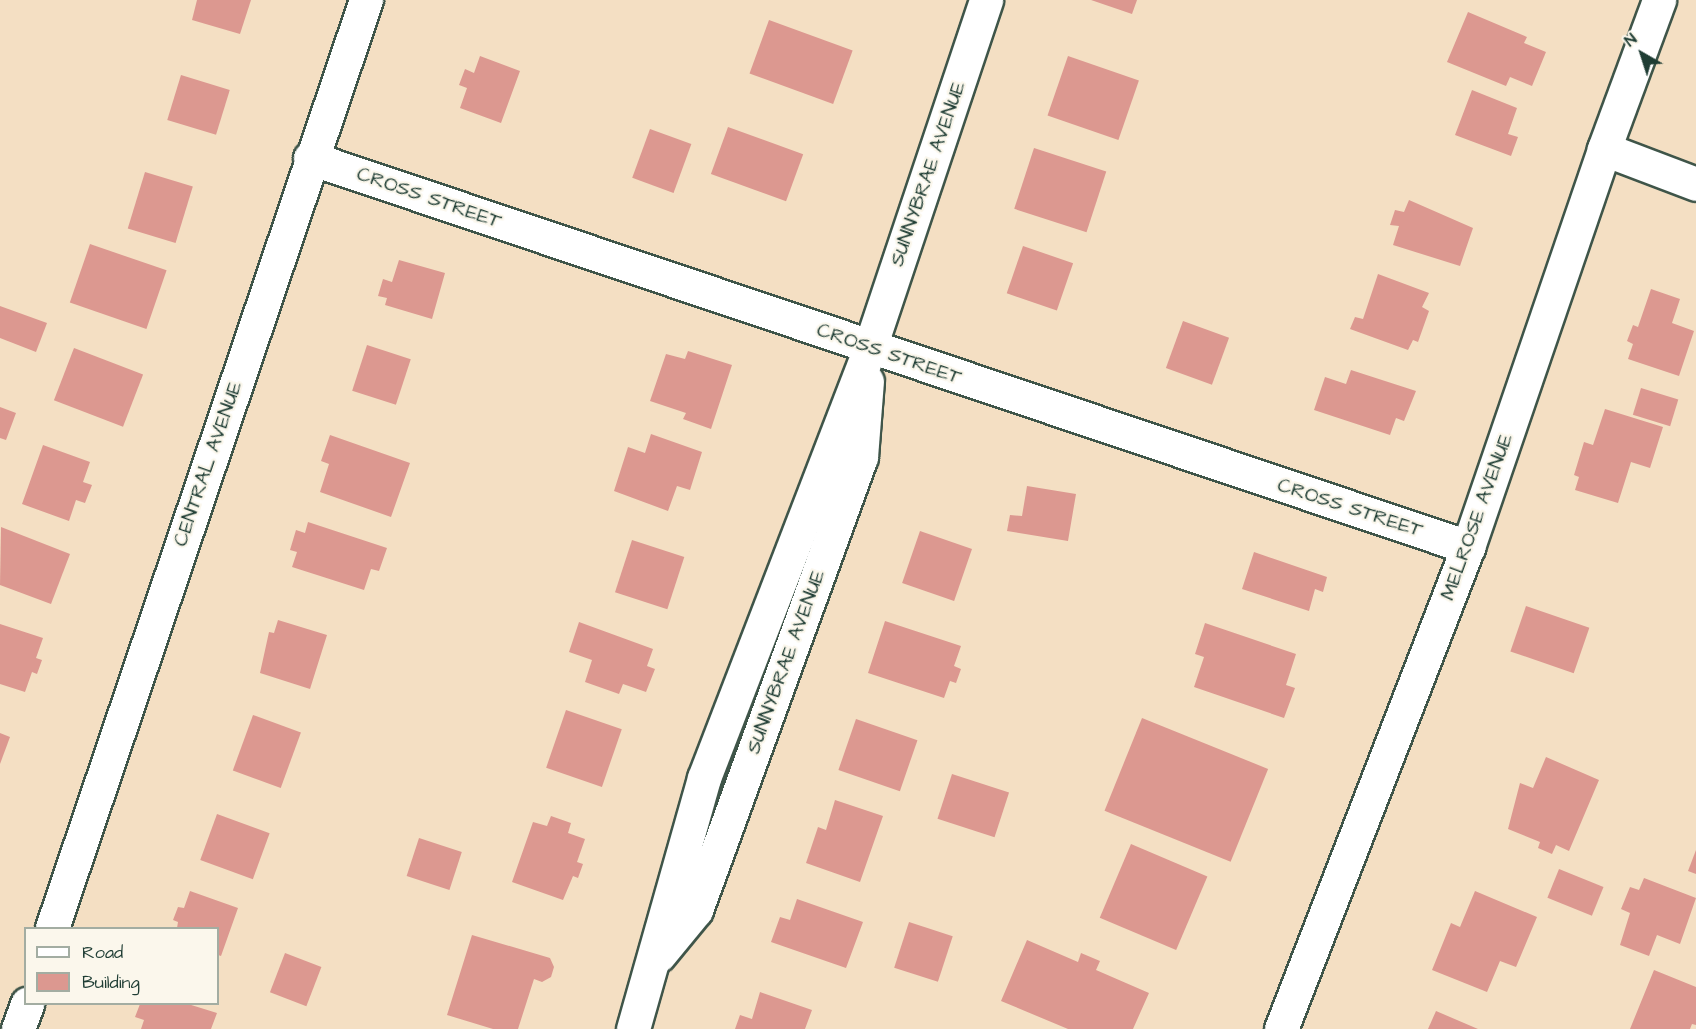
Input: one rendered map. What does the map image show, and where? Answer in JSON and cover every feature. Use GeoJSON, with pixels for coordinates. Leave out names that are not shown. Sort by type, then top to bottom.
{"type":"FeatureCollection","features":[{"type":"Feature","properties":{"kind":"street","name":"CENTRAL AVENUE"},"geometry":{"type":"LineString","coordinates":[[52,927],[310,158],[366,0]]}},
{"type":"Feature","properties":{"kind":"street","name":"SUNNYBRAE AVENUE"},"geometry":{"type":"LineString","coordinates":[[633,1029],[656,959],[676,865],[704,778],[870,347],[986,0]]}},
{"type":"Feature","properties":{"kind":"street","name":"MELROSE AVENUE"},"geometry":{"type":"LineString","coordinates":[[1281,1029],[1468,548],[1604,149],[1659,0]]}},
{"type":"Feature","properties":{"kind":"street"},"geometry":{"type":"LineString","coordinates":[[1604,149],[1696,184]]}},
{"type":"Feature","properties":{"kind":"street","name":"CROSS STREET"},"geometry":{"type":"LineString","coordinates":[[310,158],[1468,548]]}},
{"type":"Feature","properties":{"kind":"street"},"geometry":{"type":"LineString","coordinates":[[18,1029],[27,1005]]}},
{"type":"Feature","properties":{"kind":"building"},"geometry":{"type":"Polygon","coordinates":[[[197,0],[251,0],[240,34],[192,20],[197,0]]]}},
{"type":"Feature","properties":{"kind":"building"},"geometry":{"type":"Polygon","coordinates":[[[1091,0],[1137,0],[1132,14],[1091,0]]]}},
{"type":"Feature","properties":{"kind":"building"},"geometry":{"type":"Polygon","coordinates":[[[1468,12],[1527,37],[1524,43],[1546,52],[1532,86],[1510,77],[1506,86],[1447,62],[1468,12]]]}},
{"type":"Feature","properties":{"kind":"building"},"geometry":{"type":"Polygon","coordinates":[[[769,20],[853,50],[833,104],[750,74],[769,20]]]}},
{"type":"Feature","properties":{"kind":"building"},"geometry":{"type":"Polygon","coordinates":[[[480,56],[520,71],[501,123],[460,108],[467,88],[459,85],[465,69],[474,73],[480,56]]]}},
{"type":"Feature","properties":{"kind":"building"},"geometry":{"type":"Polygon","coordinates":[[[1068,56],[1139,80],[1118,140],[1047,116],[1068,56]]]}},
{"type":"Feature","properties":{"kind":"building"},"geometry":{"type":"Polygon","coordinates":[[[181,75],[230,90],[216,135],[167,120],[181,75]]]}},
{"type":"Feature","properties":{"kind":"building"},"geometry":{"type":"Polygon","coordinates":[[[1472,90],[1517,108],[1508,134],[1518,137],[1511,156],[1455,135],[1472,90]]]}},
{"type":"Feature","properties":{"kind":"building"},"geometry":{"type":"Polygon","coordinates":[[[728,127],[803,154],[786,201],[711,174],[728,127]]]}},
{"type":"Feature","properties":{"kind":"building"},"geometry":{"type":"Polygon","coordinates":[[[650,129],[691,144],[674,193],[632,178],[650,129]]]}},
{"type":"Feature","properties":{"kind":"building"},"geometry":{"type":"Polygon","coordinates":[[[1034,148],[1106,171],[1087,232],[1014,209],[1034,148]]]}},
{"type":"Feature","properties":{"kind":"building"},"geometry":{"type":"Polygon","coordinates":[[[145,172],[193,187],[176,243],[128,228],[145,172]]]}},
{"type":"Feature","properties":{"kind":"building"},"geometry":{"type":"Polygon","coordinates":[[[1409,200],[1473,228],[1460,266],[1393,245],[1399,226],[1390,225],[1395,210],[1404,212],[1409,200]]]}},
{"type":"Feature","properties":{"kind":"building"},"geometry":{"type":"Polygon","coordinates":[[[90,244],[167,270],[146,329],[70,303],[90,244]]]}},
{"type":"Feature","properties":{"kind":"building"},"geometry":{"type":"Polygon","coordinates":[[[1023,246],[1073,263],[1057,311],[1007,293],[1023,246]]]}},
{"type":"Feature","properties":{"kind":"building"},"geometry":{"type":"Polygon","coordinates":[[[399,260],[445,273],[432,319],[385,305],[387,298],[378,296],[383,279],[392,282],[399,260]]]}},
{"type":"Feature","properties":{"kind":"building"},"geometry":{"type":"Polygon","coordinates":[[[1378,274],[1429,293],[1422,307],[1429,311],[1418,342],[1413,340],[1408,350],[1350,329],[1355,317],[1363,319],[1378,274]]]}},
{"type":"Feature","properties":{"kind":"building"},"geometry":{"type":"Polygon","coordinates":[[[1651,289],[1680,299],[1672,323],[1694,331],[1679,376],[1628,359],[1633,344],[1627,341],[1633,325],[1638,327],[1651,289]]]}},
{"type":"Feature","properties":{"kind":"building"},"geometry":{"type":"Polygon","coordinates":[[[0,306],[47,323],[36,352],[0,338],[0,306]]]}},
{"type":"Feature","properties":{"kind":"building"},"geometry":{"type":"Polygon","coordinates":[[[1183,321],[1229,338],[1212,385],[1166,368],[1183,321]]]}},
{"type":"Feature","properties":{"kind":"building"},"geometry":{"type":"Polygon","coordinates":[[[367,345],[411,359],[396,405],[352,391],[367,345]]]}},
{"type":"Feature","properties":{"kind":"building"},"geometry":{"type":"Polygon","coordinates":[[[74,348],[143,375],[123,427],[54,400],[74,348]]]}},
{"type":"Feature","properties":{"kind":"building"},"geometry":{"type":"Polygon","coordinates":[[[688,351],[732,365],[711,429],[683,419],[686,413],[650,401],[666,354],[685,359],[688,351]]]}},
{"type":"Feature","properties":{"kind":"building"},"geometry":{"type":"Polygon","coordinates":[[[1351,370],[1416,391],[1404,421],[1396,418],[1390,435],[1314,410],[1325,377],[1346,384],[1351,370]]]}},
{"type":"Feature","properties":{"kind":"building"},"geometry":{"type":"Polygon","coordinates":[[[1641,388],[1678,399],[1670,426],[1633,415],[1641,388]]]}},
{"type":"Feature","properties":{"kind":"building"},"geometry":{"type":"Polygon","coordinates":[[[0,407],[16,413],[6,440],[0,438],[0,407]]]}},
{"type":"Feature","properties":{"kind":"building"},"geometry":{"type":"Polygon","coordinates":[[[1605,409],[1663,427],[1650,468],[1631,462],[1618,503],[1575,490],[1579,477],[1574,475],[1584,442],[1593,445],[1605,409]]]}},
{"type":"Feature","properties":{"kind":"building"},"geometry":{"type":"Polygon","coordinates":[[[651,434],[702,452],[690,490],[677,486],[668,511],[614,491],[628,447],[645,453],[651,434]]]}},
{"type":"Feature","properties":{"kind":"building"},"geometry":{"type":"Polygon","coordinates":[[[330,435],[410,463],[391,517],[320,492],[329,464],[321,461],[330,435]]]}},
{"type":"Feature","properties":{"kind":"building"},"geometry":{"type":"Polygon","coordinates":[[[43,445],[90,462],[83,482],[92,485],[85,503],[76,500],[69,521],[22,504],[43,445]]]}},
{"type":"Feature","properties":{"kind":"building"},"geometry":{"type":"Polygon","coordinates":[[[1027,486],[1076,494],[1068,541],[1007,531],[1010,515],[1022,516],[1027,486]]]}},
{"type":"Feature","properties":{"kind":"building"},"geometry":{"type":"Polygon","coordinates":[[[308,522],[387,548],[379,571],[371,569],[364,590],[292,567],[297,552],[290,550],[296,530],[305,533],[308,522]]]}},
{"type":"Feature","properties":{"kind":"building"},"geometry":{"type":"Polygon","coordinates":[[[1,527],[70,554],[51,604],[0,585],[1,527]]]}},
{"type":"Feature","properties":{"kind":"building"},"geometry":{"type":"Polygon","coordinates":[[[920,531],[972,549],[954,601],[902,583],[920,531]]]}},
{"type":"Feature","properties":{"kind":"building"},"geometry":{"type":"Polygon","coordinates":[[[632,540],[684,557],[667,609],[615,592],[632,540]]]}},
{"type":"Feature","properties":{"kind":"building"},"geometry":{"type":"Polygon","coordinates":[[[1254,552],[1327,577],[1323,592],[1315,589],[1309,611],[1242,589],[1254,552]]]}},
{"type":"Feature","properties":{"kind":"building"},"geometry":{"type":"Polygon","coordinates":[[[1526,606],[1589,628],[1574,673],[1510,651],[1526,606]]]}},
{"type":"Feature","properties":{"kind":"building"},"geometry":{"type":"Polygon","coordinates":[[[278,620],[327,635],[310,689],[260,673],[269,632],[274,633],[278,620]]]}},
{"type":"Feature","properties":{"kind":"building"},"geometry":{"type":"Polygon","coordinates":[[[885,621],[961,646],[954,666],[961,669],[956,683],[950,681],[944,698],[868,673],[885,621]]]}},
{"type":"Feature","properties":{"kind":"building"},"geometry":{"type":"Polygon","coordinates":[[[579,622],[653,649],[647,666],[655,669],[646,692],[623,684],[619,694],[585,682],[592,660],[569,652],[579,622]]]}},
{"type":"Feature","properties":{"kind":"building"},"geometry":{"type":"Polygon","coordinates":[[[1205,623],[1296,654],[1286,685],[1295,688],[1284,718],[1194,687],[1204,657],[1195,654],[1205,623]]]}},
{"type":"Feature","properties":{"kind":"building"},"geometry":{"type":"Polygon","coordinates":[[[0,624],[43,638],[36,658],[42,660],[37,674],[32,672],[25,692],[0,684],[0,624]]]}},
{"type":"Feature","properties":{"kind":"building"},"geometry":{"type":"Polygon","coordinates":[[[566,710],[622,729],[602,787],[546,768],[566,710]]]}},
{"type":"Feature","properties":{"kind":"building"},"geometry":{"type":"Polygon","coordinates":[[[253,715],[301,732],[281,788],[233,770],[253,715]]]}},
{"type":"Feature","properties":{"kind":"building"},"geometry":{"type":"Polygon","coordinates":[[[1142,718],[1268,769],[1231,862],[1105,811],[1142,718]]]}},
{"type":"Feature","properties":{"kind":"building"},"geometry":{"type":"Polygon","coordinates":[[[856,719],[917,740],[900,791],[838,770],[856,719]]]}},
{"type":"Feature","properties":{"kind":"building"},"geometry":{"type":"Polygon","coordinates":[[[0,733],[10,737],[0,764],[0,733]]]}},
{"type":"Feature","properties":{"kind":"building"},"geometry":{"type":"Polygon","coordinates":[[[1546,757],[1599,780],[1569,851],[1556,845],[1552,854],[1538,848],[1540,842],[1508,829],[1520,783],[1533,788],[1546,757]]]}},
{"type":"Feature","properties":{"kind":"building"},"geometry":{"type":"Polygon","coordinates":[[[952,774],[1009,793],[995,837],[937,819],[952,774]]]}},
{"type":"Feature","properties":{"kind":"building"},"geometry":{"type":"Polygon","coordinates":[[[835,800],[883,816],[860,882],[806,863],[818,827],[826,830],[835,800]]]}},
{"type":"Feature","properties":{"kind":"building"},"geometry":{"type":"Polygon","coordinates":[[[217,814],[270,833],[253,879],[200,860],[217,814]]]}},
{"type":"Feature","properties":{"kind":"building"},"geometry":{"type":"Polygon","coordinates":[[[551,816],[571,823],[568,833],[585,839],[577,862],[583,864],[578,878],[573,876],[563,900],[512,882],[533,822],[547,826],[551,816]]]}},
{"type":"Feature","properties":{"kind":"building"},"geometry":{"type":"Polygon","coordinates":[[[419,838],[462,852],[449,890],[407,876],[419,838]]]}},
{"type":"Feature","properties":{"kind":"building"},"geometry":{"type":"Polygon","coordinates":[[[1131,844],[1207,876],[1176,950],[1100,918],[1131,844]]]}},
{"type":"Feature","properties":{"kind":"building"},"geometry":{"type":"Polygon","coordinates":[[[1696,850],[1696,874],[1688,871],[1696,850]]]}},
{"type":"Feature","properties":{"kind":"building"},"geometry":{"type":"Polygon","coordinates":[[[1559,869],[1604,887],[1592,916],[1547,898],[1559,869]]]}},
{"type":"Feature","properties":{"kind":"building"},"geometry":{"type":"Polygon","coordinates":[[[1644,878],[1696,898],[1680,944],[1657,935],[1649,956],[1620,945],[1630,913],[1621,909],[1630,887],[1639,890],[1644,878]]]}},
{"type":"Feature","properties":{"kind":"building"},"geometry":{"type":"Polygon","coordinates":[[[190,891],[238,908],[221,956],[219,955],[219,927],[177,927],[178,922],[173,920],[178,907],[184,908],[190,891]]]}},
{"type":"Feature","properties":{"kind":"building"},"geometry":{"type":"Polygon","coordinates":[[[1475,891],[1537,917],[1516,967],[1500,961],[1487,992],[1432,970],[1451,923],[1460,927],[1475,891]]]}},
{"type":"Feature","properties":{"kind":"building"},"geometry":{"type":"Polygon","coordinates":[[[797,899],[863,922],[846,968],[771,942],[780,917],[790,920],[797,899]]]}},
{"type":"Feature","properties":{"kind":"building"},"geometry":{"type":"Polygon","coordinates":[[[909,922],[953,936],[938,982],[894,968],[909,922]]]}},
{"type":"Feature","properties":{"kind":"building"},"geometry":{"type":"Polygon","coordinates":[[[472,935],[550,958],[554,967],[551,977],[542,982],[534,979],[518,1029],[493,1029],[447,1015],[472,935]]]}},
{"type":"Feature","properties":{"kind":"building"},"geometry":{"type":"Polygon","coordinates":[[[1027,940],[1078,962],[1081,953],[1100,961],[1096,970],[1149,993],[1133,1029],[1068,1029],[1001,1001],[1027,940]]]}},
{"type":"Feature","properties":{"kind":"building"},"geometry":{"type":"Polygon","coordinates":[[[285,953],[321,967],[306,1006],[270,992],[285,953]]]}},
{"type":"Feature","properties":{"kind":"building"},"geometry":{"type":"Polygon","coordinates":[[[1654,970],[1696,987],[1696,1025],[1692,1024],[1690,1029],[1630,1029],[1654,970]]]}},
{"type":"Feature","properties":{"kind":"building"},"geometry":{"type":"Polygon","coordinates":[[[760,992],[812,1010],[805,1029],[735,1029],[740,1015],[752,1019],[760,992]]]}},
{"type":"Feature","properties":{"kind":"building"},"geometry":{"type":"Polygon","coordinates":[[[140,1005],[191,1005],[217,1013],[211,1029],[141,1029],[144,1020],[135,1017],[140,1005]]]}},
{"type":"Feature","properties":{"kind":"building"},"geometry":{"type":"Polygon","coordinates":[[[1436,1011],[1478,1029],[1428,1029],[1436,1011]]]}}]}
